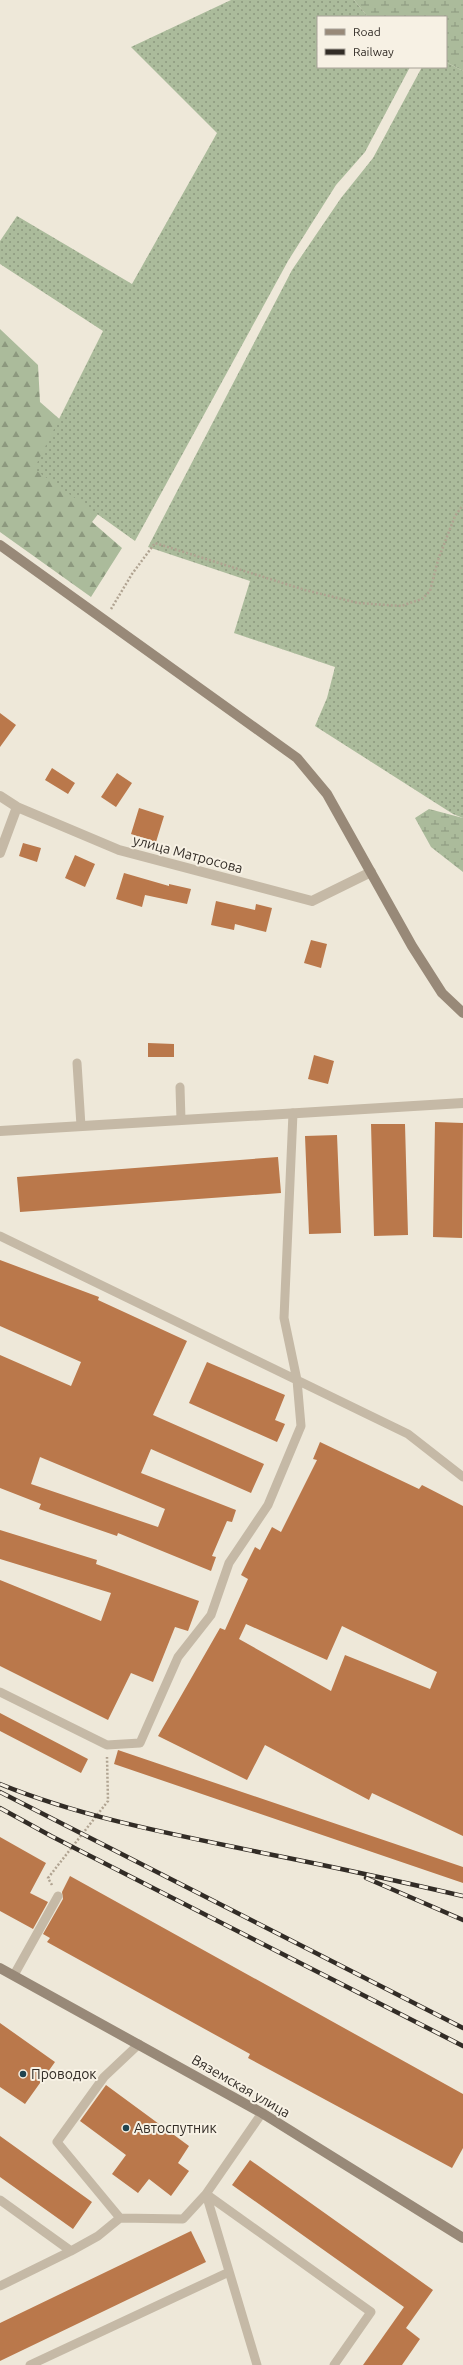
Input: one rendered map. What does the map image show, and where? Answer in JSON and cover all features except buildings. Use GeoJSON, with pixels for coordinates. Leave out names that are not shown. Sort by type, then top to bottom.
{"type":"FeatureCollection","features":[{"type":"Feature","properties":{"kind":"main road"},"geometry":{"type":"LineString","coordinates":[[0,545],[297,758],[327,794],[412,946],[442,993],[463,1013]]}},
{"type":"Feature","properties":{"kind":"main road","name":"Вяземская улица"},"geometry":{"type":"LineString","coordinates":[[0,1968],[262,2112],[463,2238]]}},
{"type":"Feature","properties":{"kind":"street","name":"улица Матросова"},"geometry":{"type":"LineString","coordinates":[[0,796],[17,807],[119,850],[312,901],[371,872]]}},
{"type":"Feature","properties":{"kind":"street"},"geometry":{"type":"LineString","coordinates":[[0,853],[17,807]]}},
{"type":"Feature","properties":{"kind":"street"},"geometry":{"type":"LineString","coordinates":[[0,1131],[463,1103]]}},
{"type":"Feature","properties":{"kind":"lane"},"geometry":{"type":"LineString","coordinates":[[78,1063],[81,1126]]}},
{"type":"Feature","properties":{"kind":"lane"},"geometry":{"type":"LineString","coordinates":[[180,1087],[182,1120]]}},
{"type":"Feature","properties":{"kind":"lane"},"geometry":{"type":"LineString","coordinates":[[0,1692],[107,1745],[140,1743],[178,1657],[211,1615],[229,1562],[268,1505],[301,1426],[297,1380],[284,1318],[294,1113]]}},
{"type":"Feature","properties":{"kind":"lane"},"geometry":{"type":"LineString","coordinates":[[0,1236],[408,1434],[463,1477]]}},
{"type":"Feature","properties":{"kind":"lane"},"geometry":{"type":"LineString","coordinates":[[14,1975],[58,1896]]}},
{"type":"Feature","properties":{"kind":"lane"},"geometry":{"type":"LineString","coordinates":[[120,2218],[57,2142],[104,2077],[139,2044]]}},
{"type":"Feature","properties":{"kind":"lane"},"geometry":{"type":"LineString","coordinates":[[0,2286],[98,2236],[120,2218],[182,2219],[206,2194],[262,2112]]}},
{"type":"Feature","properties":{"kind":"lane"},"geometry":{"type":"LineString","coordinates":[[206,2194],[257,2365]]}},
{"type":"Feature","properties":{"kind":"lane"},"geometry":{"type":"LineString","coordinates":[[206,2194],[371,2312],[334,2365]]}},
{"type":"Feature","properties":{"kind":"lane"},"geometry":{"type":"LineString","coordinates":[[0,2200],[70,2251]]}},
{"type":"Feature","properties":{"kind":"lane"},"geometry":{"type":"LineString","coordinates":[[34,2364],[229,2272]]}},
{"type":"Feature","properties":{"kind":"path"},"geometry":{"type":"LineString","coordinates":[[105,620],[132,574],[155,543],[305,590],[358,603],[401,606],[422,599],[430,592],[438,560],[455,516],[463,505]]}},
{"type":"Feature","properties":{"kind":"path"},"geometry":{"type":"LineString","coordinates":[[58,1896],[48,1878],[108,1801],[107,1745]]}},
{"type":"Feature","properties":{"kind":"green space"},"geometry":{"type":"Polygon","coordinates":[[[231,0],[354,0],[367,16],[317,16],[317,68],[409,68],[365,152],[336,185],[288,261],[135,541],[34,469],[103,331],[0,264],[0,241],[17,216],[132,284],[217,133],[131,47],[231,0]]]}},
{"type":"Feature","properties":{"kind":"green space"},"geometry":{"type":"Polygon","coordinates":[[[354,0],[463,0],[463,71],[447,63],[447,16],[367,16],[354,0]]]}},
{"type":"Feature","properties":{"kind":"green space"},"geometry":{"type":"Polygon","coordinates":[[[447,63],[463,71],[463,818],[453,814],[315,726],[327,698],[335,667],[234,633],[250,581],[148,547],[292,270],[341,198],[373,158],[421,68],[447,68],[447,63]]]}},
{"type":"Feature","properties":{"kind":"green space"},"geometry":{"type":"Polygon","coordinates":[[[0,329],[38,365],[40,402],[111,464],[116,491],[92,522],[122,548],[91,597],[0,532],[0,329]]]}},
{"type":"Feature","properties":{"kind":"green space"},"geometry":{"type":"Polygon","coordinates":[[[429,809],[463,818],[463,872],[431,847],[415,818],[429,809]]]}},
{"type":"Feature","properties":{"kind":"railway"},"geometry":{"type":"LineString","coordinates":[[0,1784],[66,1807],[132,1825],[463,1896]]}},
{"type":"Feature","properties":{"kind":"railway"},"geometry":{"type":"LineString","coordinates":[[0,1792],[463,2028]]}},
{"type":"Feature","properties":{"kind":"railway"},"geometry":{"type":"LineString","coordinates":[[0,1808],[51,1836],[463,2046]]}},
{"type":"Feature","properties":{"kind":"railway"},"geometry":{"type":"LineString","coordinates":[[366,1878],[463,1920]]}},
{"type":"Feature","properties":{"kind":"place","name":"Проводок"},"geometry":{"type":"Point","coordinates":[23,2074]}},
{"type":"Feature","properties":{"kind":"place","name":"Автоспутник"},"geometry":{"type":"Point","coordinates":[126,2128]}}]}
